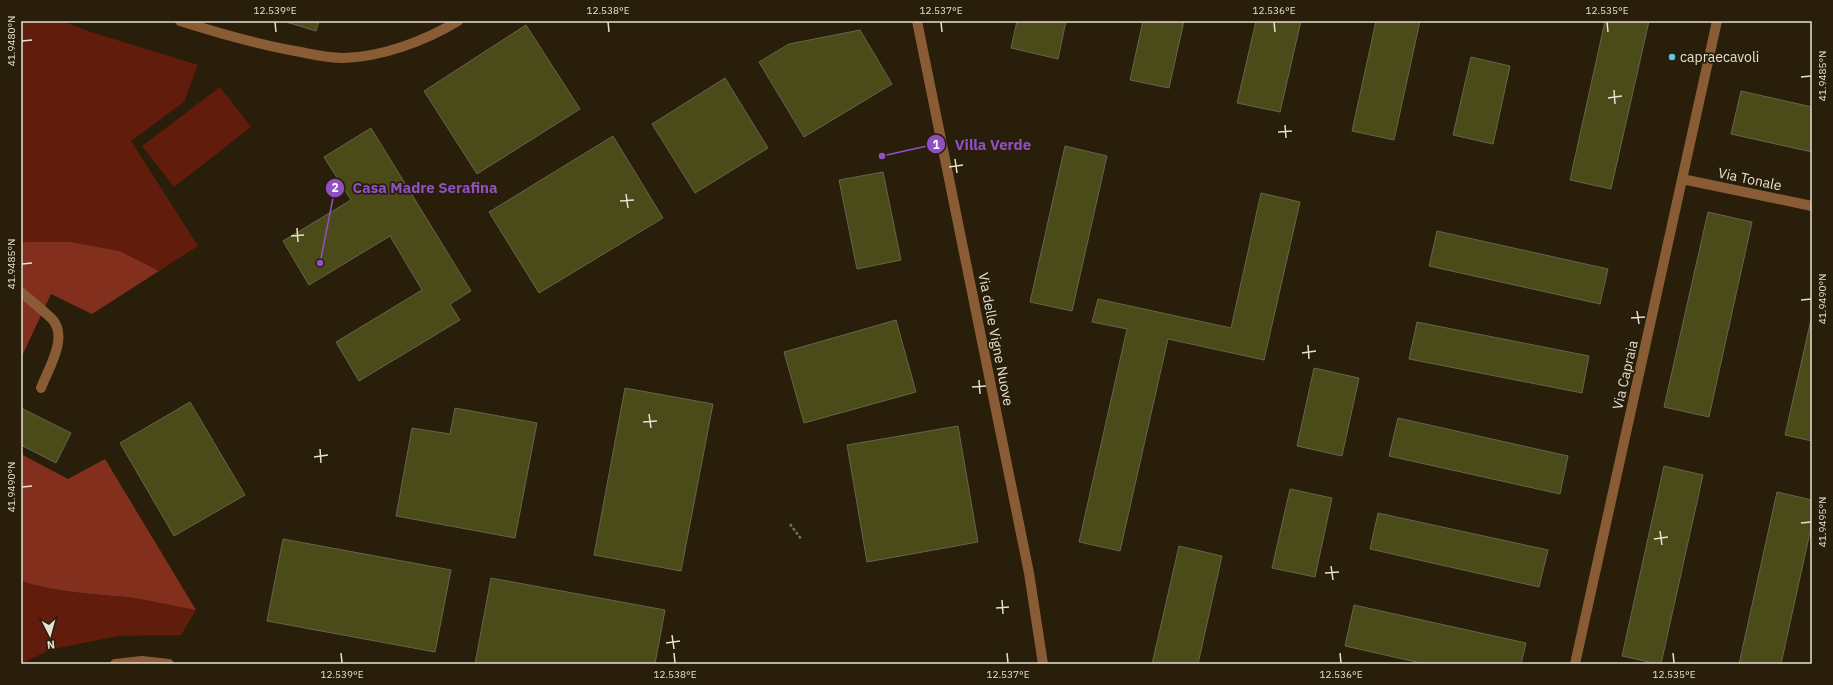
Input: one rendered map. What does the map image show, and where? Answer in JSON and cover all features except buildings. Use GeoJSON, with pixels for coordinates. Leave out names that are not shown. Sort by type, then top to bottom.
{"type":"FeatureCollection","features":[{"type":"Feature","properties":{"kind":"street"},"geometry":{"type":"LineString","coordinates":[[180,21],[243,40],[273,47],[326,57],[343,58],[389,51],[442,30],[458,21]]}},
{"type":"Feature","properties":{"kind":"street","name":"Via delle Vigne Nuove"},"geometry":{"type":"LineString","coordinates":[[917,21],[1027,565],[1043,664]]}},
{"type":"Feature","properties":{"kind":"street","name":"Via Capraia"},"geometry":{"type":"LineString","coordinates":[[1575,664],[1716,21]]}},
{"type":"Feature","properties":{"kind":"street","name":"Via Tonale"},"geometry":{"type":"LineString","coordinates":[[1682,179],[1812,206]]}},
{"type":"Feature","properties":{"kind":"street"},"geometry":{"type":"LineString","coordinates":[[21,292],[53,320],[59,331],[57,348],[41,388]]}},
{"type":"Feature","properties":{"kind":"street"},"geometry":{"type":"LineString","coordinates":[[116,664],[142,661],[169,664]]}},
{"type":"Feature","properties":{"kind":"path"},"geometry":{"type":"LineString","coordinates":[[790,524],[802,540]]}},
{"type":"Feature","properties":{"kind":"shaded area"},"geometry":{"type":"Polygon","coordinates":[[[21,21],[62,21],[91,32],[198,65],[184,102],[131,141],[198,246],[159,271],[120,251],[71,242],[21,243],[21,21]]]}},
{"type":"Feature","properties":{"kind":"shaded area"},"geometry":{"type":"Polygon","coordinates":[[[220,87],[251,127],[174,187],[142,146],[220,87]]]}},
{"type":"Feature","properties":{"kind":"shaded area"},"geometry":{"type":"Polygon","coordinates":[[[71,242],[120,251],[159,271],[92,314],[51,294],[21,358],[21,243],[71,242]]]}},
{"type":"Feature","properties":{"kind":"shaded area"},"geometry":{"type":"Polygon","coordinates":[[[21,454],[68,479],[105,459],[196,610],[136,598],[87,594],[47,588],[21,581],[21,454]]]}},
{"type":"Feature","properties":{"kind":"shaded area"},"geometry":{"type":"Polygon","coordinates":[[[21,581],[47,588],[87,594],[136,598],[196,610],[181,635],[118,636],[49,650],[21,664],[21,581]]]}},
{"type":"Feature","properties":{"kind":"place","name":"capraecavoli"},"geometry":{"type":"Point","coordinates":[1672,57]}},
{"type":"Feature","properties":{"kind":"place","name":"Villa Verde"},"geometry":{"type":"Point","coordinates":[882,156]}},
{"type":"Feature","properties":{"kind":"place","name":"Casa Madre Serafina"},"geometry":{"type":"Point","coordinates":[320,263]}}]}
